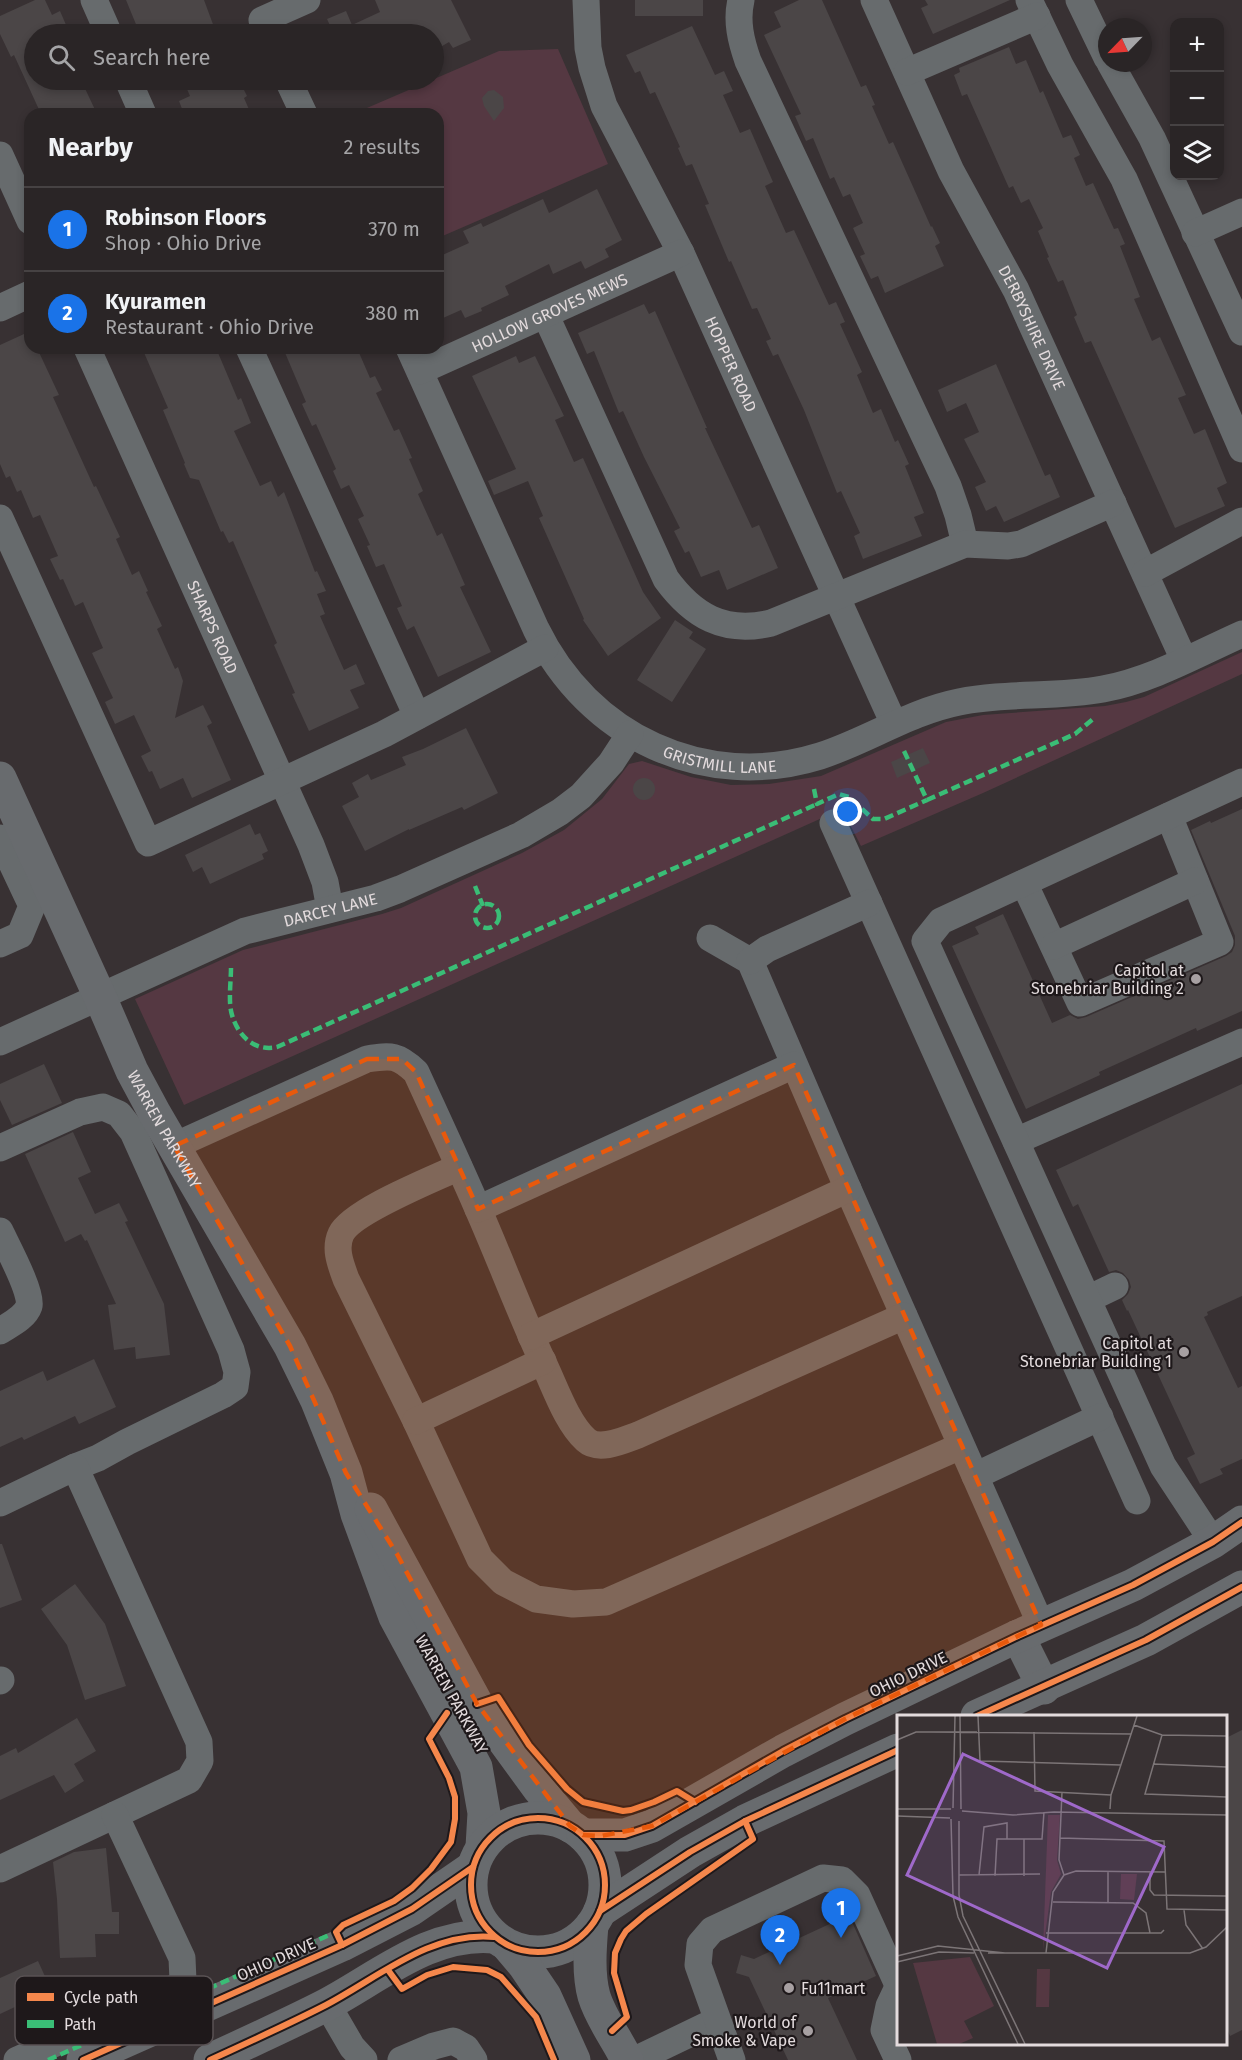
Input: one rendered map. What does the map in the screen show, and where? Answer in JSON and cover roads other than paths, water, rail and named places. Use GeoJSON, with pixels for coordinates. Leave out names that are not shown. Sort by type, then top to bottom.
{"type":"FeatureCollection","features":[{"type":"Feature","properties":{"kind":"main road","name":"WARREN PARKWAY"},"geometry":{"type":"LineString","coordinates":[[0,778],[132,1071],[290,1346],[317,1401],[345,1473],[357,1514],[395,1617],[477,1767],[484,1812],[477,1857]]}},
{"type":"Feature","properties":{"kind":"main road","name":"WARREN PARKWAY"},"geometry":{"type":"LineString","coordinates":[[345,1473],[361,1491],[392,1545],[477,1704],[539,1789],[577,1831]]}},
{"type":"Feature","properties":{"kind":"main road","name":"OHIO DRIVE"},"geometry":{"type":"LineString","coordinates":[[577,1831],[625,1834],[636,1833],[652,1826],[804,1740],[1030,1630],[1133,1585],[1213,1542],[1242,1522]]}},
{"type":"Feature","properties":{"kind":"main road"},"geometry":{"type":"LineString","coordinates":[[979,1715],[1044,1688],[1146,1640],[1242,1587]]}},
{"type":"Feature","properties":{"kind":"main road"},"geometry":{"type":"LineString","coordinates":[[1030,1630],[1044,1688]]}},
{"type":"Feature","properties":{"kind":"main road"},"geometry":{"type":"LineString","coordinates":[[627,2060],[602,2015],[594,1995],[590,1952],[596,1918],[690,1852],[744,1821],[897,1750]]}},
{"type":"Feature","properties":{"kind":"main road"},"geometry":{"type":"LineString","coordinates":[[210,2060],[250,2052],[327,2004],[428,1947],[479,1935],[501,1941],[528,1952],[549,1952],[568,1946],[585,1934],[603,1903],[606,1884],[603,1866],[595,1850],[577,1831],[555,1820],[534,1818],[514,1821],[496,1832],[477,1857],[470,1876],[471,1893],[474,1909],[482,1924],[501,1941],[524,1965],[544,1996],[574,2060]]}},
{"type":"Feature","properties":{"kind":"main road","name":"OHIO DRIVE"},"geometry":{"type":"LineString","coordinates":[[213,2002],[342,1945],[412,1909],[477,1857]]}},
{"type":"Feature","properties":{"kind":"main road"},"geometry":{"type":"LineString","coordinates":[[224,1997],[250,2052]]}},
{"type":"Feature","properties":{"kind":"main road","name":"OHIO DRIVE"},"geometry":{"type":"LineString","coordinates":[[82,2060],[116,2045]]}},
{"type":"Feature","properties":{"kind":"street"},"geometry":{"type":"LineString","coordinates":[[94,0],[105,24]]}},
{"type":"Feature","properties":{"kind":"street"},"geometry":{"type":"LineString","coordinates":[[261,18],[307,0]]}},
{"type":"Feature","properties":{"kind":"street","name":"HOPPER ROAD"},"geometry":{"type":"LineString","coordinates":[[586,0],[588,48],[604,106],[681,253],[894,724]]}},
{"type":"Feature","properties":{"kind":"street"},"geometry":{"type":"LineString","coordinates":[[741,0],[740,31],[748,61],[948,486],[965,544]]}},
{"type":"Feature","properties":{"kind":"street","name":"DERBYSHIRE DRIVE"},"geometry":{"type":"LineString","coordinates":[[874,0],[951,171],[1016,290],[1184,660]]}},
{"type":"Feature","properties":{"kind":"street"},"geometry":{"type":"LineString","coordinates":[[1078,0],[1098,40]]}},
{"type":"Feature","properties":{"kind":"street"},"geometry":{"type":"LineString","coordinates":[[906,72],[1033,8],[1060,65],[1124,179],[1242,449]]}},
{"type":"Feature","properties":{"kind":"street"},"geometry":{"type":"LineString","coordinates":[[1115,72],[1152,138],[1242,332]]}},
{"type":"Feature","properties":{"kind":"street"},"geometry":{"type":"LineString","coordinates":[[132,90],[140,108]]}},
{"type":"Feature","properties":{"kind":"street"},"geometry":{"type":"LineString","coordinates":[[293,90],[301,108]]}},
{"type":"Feature","properties":{"kind":"street"},"geometry":{"type":"LineString","coordinates":[[0,154],[24,208]]}},
{"type":"Feature","properties":{"kind":"street"},"geometry":{"type":"LineString","coordinates":[[1195,233],[1242,212]]}},
{"type":"Feature","properties":{"kind":"street","name":"HOLLOW GROVES MEWS"},"geometry":{"type":"LineString","coordinates":[[444,350],[546,315],[681,253]]}},
{"type":"Feature","properties":{"kind":"street"},"geometry":{"type":"LineString","coordinates":[[0,308],[24,297]]}},
{"type":"Feature","properties":{"kind":"street"},"geometry":{"type":"LineString","coordinates":[[546,315],[658,567],[684,602],[711,619],[735,627],[771,623],[965,544],[992,546],[1021,544],[1113,503]]}},
{"type":"Feature","properties":{"kind":"street","name":"SHARPS ROAD"},"geometry":{"type":"LineString","coordinates":[[90,354],[319,863],[330,909]]}},
{"type":"Feature","properties":{"kind":"street"},"geometry":{"type":"LineString","coordinates":[[252,354],[417,716]]}},
{"type":"Feature","properties":{"kind":"street","name":"HOLLOW GROVES MEWS"},"geometry":{"type":"LineString","coordinates":[[415,360],[432,354]]}},
{"type":"Feature","properties":{"kind":"street","name":"GRISTMILL LANE"},"geometry":{"type":"LineString","coordinates":[[415,360],[545,648],[579,693],[603,715],[630,734],[659,749],[697,761],[730,766],[783,765],[821,756],[921,713],[959,702],[984,698],[1090,691],[1141,679],[1242,634]]}},
{"type":"Feature","properties":{"kind":"street"},"geometry":{"type":"LineString","coordinates":[[0,518],[148,843],[283,782],[417,716],[545,648]]}},
{"type":"Feature","properties":{"kind":"street"},"geometry":{"type":"LineString","coordinates":[[1145,573],[1242,521]]}},
{"type":"Feature","properties":{"kind":"street","name":"DARCEY LANE"},"geometry":{"type":"LineString","coordinates":[[0,1042],[245,931],[375,898],[400,889],[538,826],[560,812],[590,787],[630,734]]}},
{"type":"Feature","properties":{"kind":"street"},"geometry":{"type":"LineString","coordinates":[[1213,1542],[1163,1466],[925,941],[941,921],[1242,782]]}},
{"type":"Feature","properties":{"kind":"street"},"geometry":{"type":"LineString","coordinates":[[1024,883],[1080,1003],[1220,942],[1169,816]]}},
{"type":"Feature","properties":{"kind":"street"},"geometry":{"type":"LineString","coordinates":[[833,823],[1137,1501]]}},
{"type":"Feature","properties":{"kind":"street"},"geometry":{"type":"LineString","coordinates":[[0,838],[32,906],[20,934],[0,944]]}},
{"type":"Feature","properties":{"kind":"street"},"geometry":{"type":"LineString","coordinates":[[1054,946],[1195,881]]}},
{"type":"Feature","properties":{"kind":"street"},"geometry":{"type":"LineString","coordinates":[[750,961],[767,949],[869,903]]}},
{"type":"Feature","properties":{"kind":"street"},"geometry":{"type":"LineString","coordinates":[[710,938],[750,961],[975,1476],[1030,1630]]}},
{"type":"Feature","properties":{"kind":"street"},"geometry":{"type":"LineString","coordinates":[[1016,1142],[1242,1042]]}},
{"type":"Feature","properties":{"kind":"street"},"geometry":{"type":"LineString","coordinates":[[174,1146],[367,1059],[385,1056],[402,1059],[416,1072],[478,1209],[531,1336],[577,1429],[587,1442],[602,1445],[638,1435],[904,1316]]}},
{"type":"Feature","properties":{"kind":"street"},"geometry":{"type":"LineString","coordinates":[[478,1209],[794,1065]]}},
{"type":"Feature","properties":{"kind":"street"},"geometry":{"type":"LineString","coordinates":[[0,1148],[80,1112],[103,1107],[119,1114],[133,1132],[231,1350],[237,1372],[235,1387],[223,1395],[98,1458],[0,1503]]}},
{"type":"Feature","properties":{"kind":"street"},"geometry":{"type":"LineString","coordinates":[[459,1167],[373,1208],[354,1220],[341,1234],[338,1256],[346,1279],[416,1421],[480,1559],[503,1582],[536,1599],[573,1604],[606,1602],[961,1446]]}},
{"type":"Feature","properties":{"kind":"street"},"geometry":{"type":"LineString","coordinates":[[531,1336],[848,1189]]}},
{"type":"Feature","properties":{"kind":"street"},"geometry":{"type":"LineString","coordinates":[[0,1231],[29,1300],[29,1307],[17,1320],[0,1331]]}},
{"type":"Feature","properties":{"kind":"street"},"geometry":{"type":"LineString","coordinates":[[1088,1299],[1115,1286]]}},
{"type":"Feature","properties":{"kind":"street"},"geometry":{"type":"LineString","coordinates":[[416,1421],[543,1361]]}},
{"type":"Feature","properties":{"kind":"street"},"geometry":{"type":"LineString","coordinates":[[975,1476],[1100,1417]]}},
{"type":"Feature","properties":{"kind":"street"},"geometry":{"type":"LineString","coordinates":[[0,1869],[189,1780],[200,1761],[199,1742],[75,1467]]}},
{"type":"Feature","properties":{"kind":"street"},"geometry":{"type":"LineString","coordinates":[[115,1815],[182,1958],[183,1976]]}},
{"type":"Feature","properties":{"kind":"street"},"geometry":{"type":"LineString","coordinates":[[732,2060],[716,2021],[698,1965],[700,1944],[712,1930],[823,1878],[842,1880],[857,1895],[897,1984]]}},
{"type":"Feature","properties":{"kind":"street"},"geometry":{"type":"LineString","coordinates":[[897,1988],[889,2006],[884,2030],[898,2060]]}},
{"type":"Feature","properties":{"kind":"street"},"geometry":{"type":"LineString","coordinates":[[327,2004],[352,2047],[364,2060]]}},
{"type":"Feature","properties":{"kind":"street"},"geometry":{"type":"LineString","coordinates":[[634,2060],[716,2021]]}},
{"type":"Feature","properties":{"kind":"street"},"geometry":{"type":"LineString","coordinates":[[401,2060],[434,2046],[453,2041],[466,2048],[474,2060]]}},
{"type":"Feature","properties":{"kind":"street"},"geometry":{"type":"LineString","coordinates":[[17,2060],[51,2045]]}},
{"type":"Feature","properties":{"kind":"place","name":"Capitol at Stonebriar Building 2"},"geometry":{"type":"Point","coordinates":[1196,979]}},
{"type":"Feature","properties":{"kind":"place","name":"Capitol at Stonebriar Building 1"},"geometry":{"type":"Point","coordinates":[1184,1352]}},
{"type":"Feature","properties":{"kind":"place","name":"Robinson Floors"},"geometry":{"type":"Point","coordinates":[841,1938]}},
{"type":"Feature","properties":{"kind":"place","name":"Kyuramen"},"geometry":{"type":"Point","coordinates":[780,1965]}},
{"type":"Feature","properties":{"kind":"place","name":"Fu11mart"},"geometry":{"type":"Point","coordinates":[789,1988]}},
{"type":"Feature","properties":{"kind":"place","name":"World of Smoke & Vape"},"geometry":{"type":"Point","coordinates":[808,2031]}}]}
